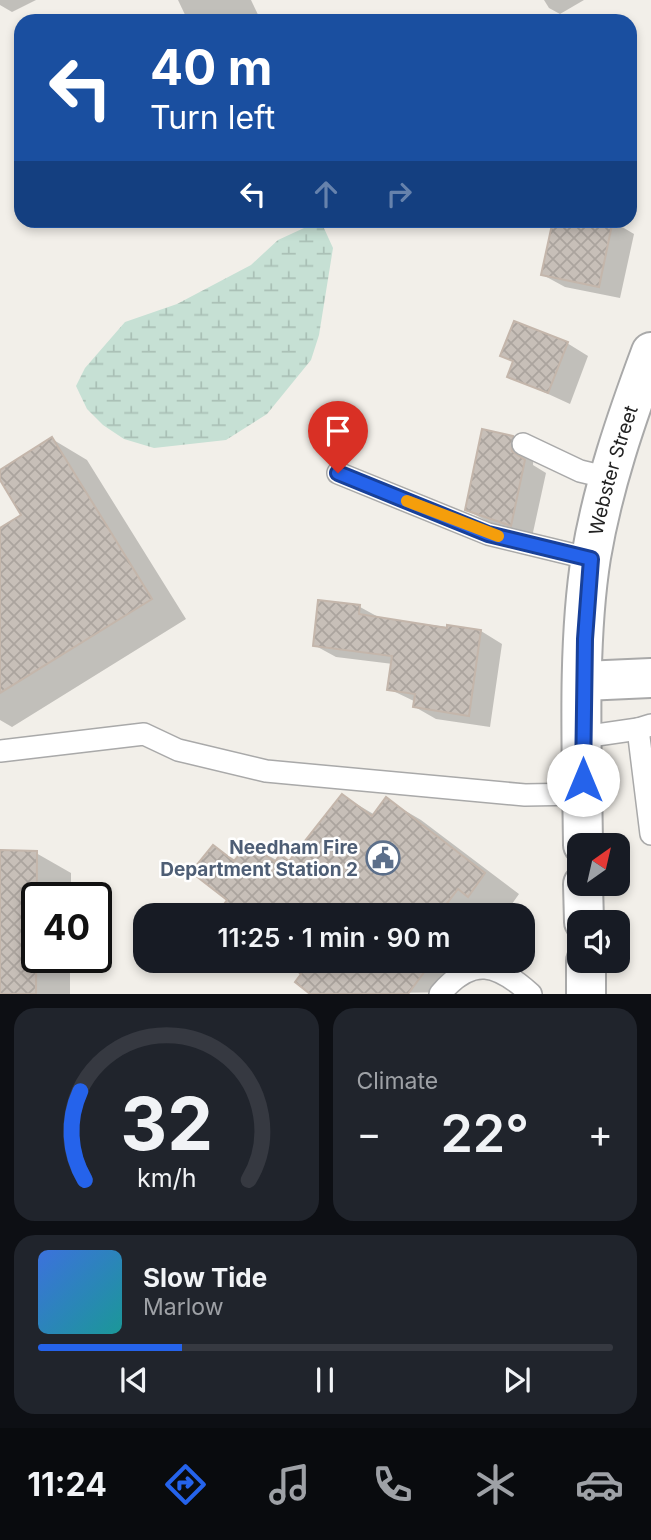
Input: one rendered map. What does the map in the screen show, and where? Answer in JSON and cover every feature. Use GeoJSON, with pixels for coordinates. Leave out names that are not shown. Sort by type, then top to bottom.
{"type":"FeatureCollection","features":[{"type":"Feature","properties":{"kind":"street","name":"Webster Street"},"geometry":{"type":"LineString","coordinates":[[583,833],[584,681],[591,559],[609,478],[651,352]]}},
{"type":"Feature","properties":{"kind":"street"},"geometry":{"type":"LineString","coordinates":[[584,681],[651,678]]}},
{"type":"Feature","properties":{"kind":"street"},"geometry":{"type":"LineString","coordinates":[[586,973],[586,994]]}},
{"type":"Feature","properties":{"kind":"lane"},"geometry":{"type":"LineString","coordinates":[[523,444],[580,471],[609,478]]}},
{"type":"Feature","properties":{"kind":"lane"},"geometry":{"type":"LineString","coordinates":[[338,473],[488,534],[591,559]]}},
{"type":"Feature","properties":{"kind":"lane"},"geometry":{"type":"LineString","coordinates":[[583,737],[644,727],[651,834]]}},
{"type":"Feature","properties":{"kind":"lane"},"geometry":{"type":"LineString","coordinates":[[0,751],[144,734],[178,750],[265,771],[525,795],[583,794]]}},
{"type":"Feature","properties":{"kind":"lane"},"geometry":{"type":"LineString","coordinates":[[440,994],[459,974],[482,967],[498,970],[531,994]]}},
{"type":"Feature","properties":{"kind":"green space"},"geometry":{"type":"Polygon","coordinates":[[[304,228],[324,228],[333,248],[319,335],[311,360],[267,414],[226,440],[154,448],[124,439],[103,425],[87,409],[76,386],[85,368],[125,322],[177,304],[251,265],[278,240],[304,228]]]}},
{"type":"Feature","properties":{"kind":"building"},"geometry":{"type":"Polygon","coordinates":[[[551,228],[611,228],[599,287],[541,275],[551,228]]]}},
{"type":"Feature","properties":{"kind":"building"},"geometry":{"type":"Polygon","coordinates":[[[514,321],[568,342],[548,393],[507,377],[513,361],[500,356],[514,321]]]}},
{"type":"Feature","properties":{"kind":"building"},"geometry":{"type":"Polygon","coordinates":[[[482,429],[513,436],[512,451],[525,460],[511,526],[465,510],[482,429]]]}},
{"type":"Feature","properties":{"kind":"building"},"geometry":{"type":"Polygon","coordinates":[[[52,437],[152,599],[0,693],[0,528],[21,515],[0,480],[0,470],[52,437]]]}},
{"type":"Feature","properties":{"kind":"building"},"geometry":{"type":"Polygon","coordinates":[[[318,600],[360,605],[359,614],[447,628],[447,625],[481,630],[469,716],[413,707],[415,694],[387,690],[392,656],[313,646],[318,600]]]}},
{"type":"Feature","properties":{"kind":"building","name":"Needham Fire Department Station 2"},"geometry":{"type":"Polygon","coordinates":[[[342,794],[372,816],[386,797],[485,873],[468,897],[458,889],[447,903],[225,903],[227,900],[191,872],[213,845],[234,861],[249,843],[275,862],[280,854],[289,861],[342,794]]]}},
{"type":"Feature","properties":{"kind":"building"},"geometry":{"type":"Polygon","coordinates":[[[0,850],[37,851],[37,882],[21,882],[21,973],[36,973],[36,994],[0,994],[0,850]]]}},
{"type":"Feature","properties":{"kind":"building"},"geometry":{"type":"Polygon","coordinates":[[[424,973],[408,994],[310,994],[295,982],[301,974],[424,973]]]}},
{"type":"Feature","properties":{"kind":"slow traffic"},"geometry":{"type":"LineString","coordinates":[[407,501],[498,536]]}},
{"type":"Feature","properties":{"kind":"place","name":"Needham Fire Department Station 2"},"geometry":{"type":"Point","coordinates":[383,858]}},
{"type":"Feature","properties":{"kind":"route"},"geometry":{"type":"LineString","coordinates":[[338,473],[488,534],[591,559],[585,639],[583,780]]}}]}
